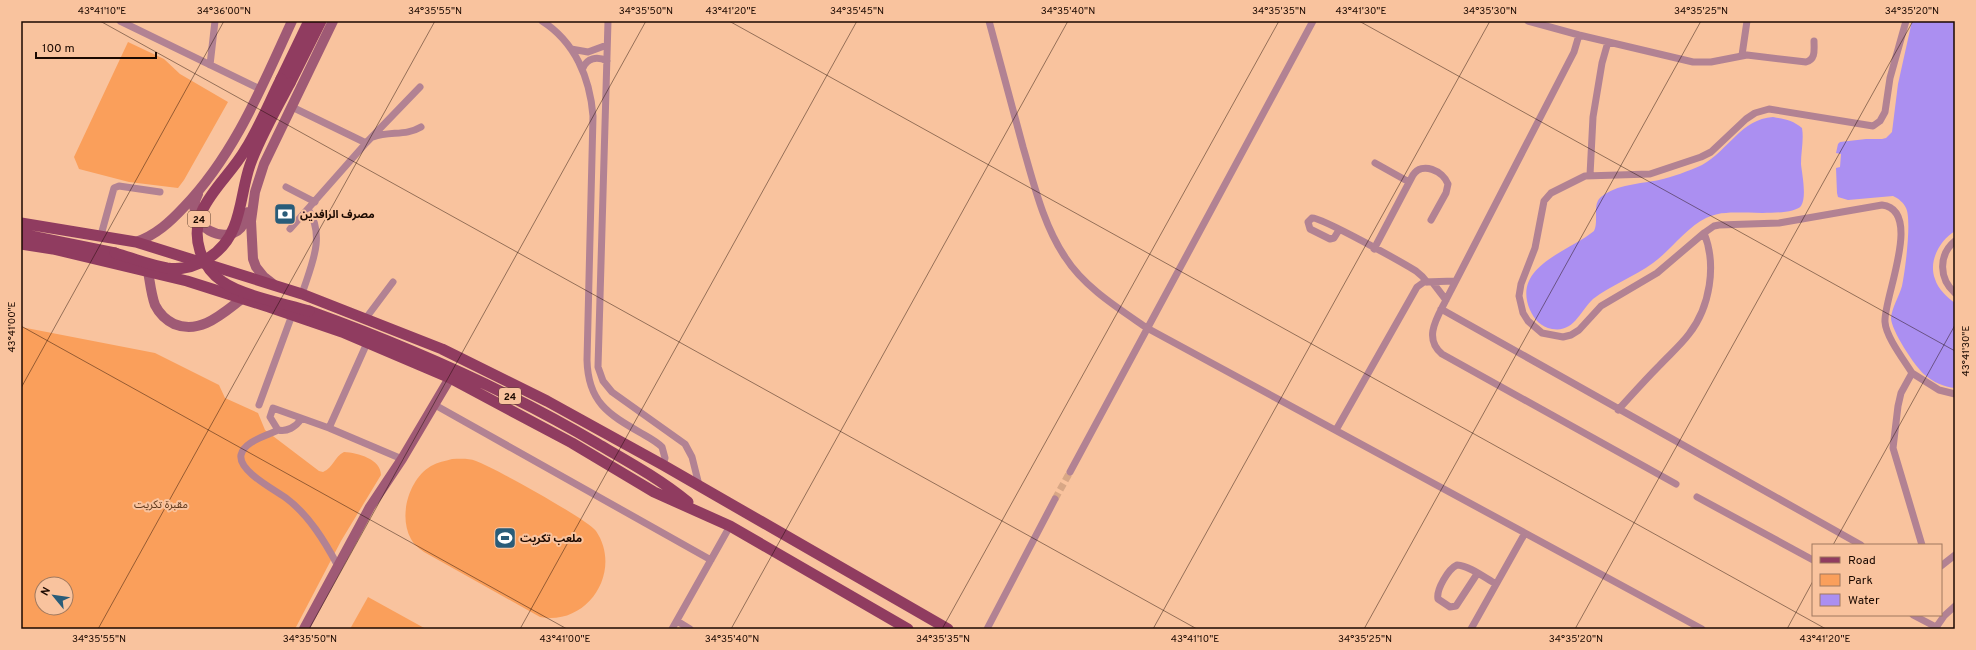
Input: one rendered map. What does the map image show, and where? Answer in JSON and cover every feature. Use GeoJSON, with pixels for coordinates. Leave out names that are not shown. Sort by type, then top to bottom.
{"type":"FeatureCollection","features":[{"type":"Feature","properties":{"kind":"main road","name":"24"},"geometry":{"type":"LineString","coordinates":[[21,234],[115,253],[159,266],[175,268],[198,264],[216,253],[226,241],[234,227],[250,165],[309,21]]}},
{"type":"Feature","properties":{"kind":"main road","name":"24"},"geometry":{"type":"LineString","coordinates":[[321,21],[246,149],[227,177],[207,199],[202,209],[198,221],[198,245],[208,267],[222,282],[241,290],[309,311],[350,326],[430,359],[527,404],[652,476],[697,510]]}},
{"type":"Feature","properties":{"kind":"main road"},"geometry":{"type":"LineString","coordinates":[[21,223],[101,235],[136,242],[273,284],[366,318],[478,366],[547,401],[699,485],[948,629]]}},
{"type":"Feature","properties":{"kind":"main road"},"geometry":{"type":"LineString","coordinates":[[21,244],[53,249],[148,271],[243,298],[367,343],[450,378],[572,443],[640,484],[730,526],[908,629]]}},
{"type":"Feature","properties":{"kind":"street"},"geometry":{"type":"LineString","coordinates":[[120,21],[260,90]]}},
{"type":"Feature","properties":{"kind":"street"},"geometry":{"type":"LineString","coordinates":[[210,65],[215,21]]}},
{"type":"Feature","properties":{"kind":"street"},"geometry":{"type":"LineString","coordinates":[[292,21],[239,133],[197,196],[194,207],[196,220],[208,230],[223,235],[233,233],[244,224],[264,164],[333,21]]}},
{"type":"Feature","properties":{"kind":"street"},"geometry":{"type":"LineString","coordinates":[[542,21],[555,31],[571,49],[582,68],[588,84],[593,116],[588,373],[591,386],[604,409],[614,418],[662,447],[665,454],[663,465]]}},
{"type":"Feature","properties":{"kind":"street"},"geometry":{"type":"LineString","coordinates":[[608,21],[598,367],[603,381],[612,392],[684,444],[692,456],[699,485]]}},
{"type":"Feature","properties":{"kind":"street"},"geometry":{"type":"LineString","coordinates":[[989,21],[1037,196],[1052,233],[1065,257],[1077,273],[1100,293],[1147,328],[1702,629]]}},
{"type":"Feature","properties":{"kind":"street"},"geometry":{"type":"LineString","coordinates":[[1070,472],[1313,21]]}},
{"type":"Feature","properties":{"kind":"street"},"geometry":{"type":"LineString","coordinates":[[1528,21],[1579,35],[1693,62],[1711,62],[1742,55],[1806,62],[1811,60],[1814,56],[1814,41]]}},
{"type":"Feature","properties":{"kind":"street"},"geometry":{"type":"LineString","coordinates":[[1742,55],[1747,21]]}},
{"type":"Feature","properties":{"kind":"street"},"geometry":{"type":"LineString","coordinates":[[1906,21],[1890,78],[1884,112],[1880,121],[1873,126],[1769,109],[1750,116],[1711,152],[1701,157],[1650,174],[1590,175],[1581,178],[1552,193],[1546,198],[1543,206],[1535,248],[1521,284],[1519,296],[1522,308],[1528,321],[1542,333],[1563,337],[1575,333],[1601,306],[1657,273],[1714,226],[1779,223],[1882,205],[1889,207],[1898,216],[1900,239],[1899,257],[1885,321],[1888,332],[1912,373],[1939,390],[1955,394]]}},
{"type":"Feature","properties":{"kind":"street"},"geometry":{"type":"LineString","coordinates":[[1579,35],[1574,52],[1455,281],[1441,310],[1432,334],[1434,343],[1442,354],[1676,484]]}},
{"type":"Feature","properties":{"kind":"street"},"geometry":{"type":"LineString","coordinates":[[1590,175],[1594,110],[1608,42]]}},
{"type":"Feature","properties":{"kind":"street"},"geometry":{"type":"LineString","coordinates":[[571,49],[588,52],[607,45]]}},
{"type":"Feature","properties":{"kind":"street"},"geometry":{"type":"LineString","coordinates":[[582,68],[586,62],[593,59],[600,58],[607,61]]}},
{"type":"Feature","properties":{"kind":"street"},"geometry":{"type":"LineString","coordinates":[[290,229],[369,140],[420,87]]}},
{"type":"Feature","properties":{"kind":"street"},"geometry":{"type":"LineString","coordinates":[[292,107],[369,140],[383,134],[405,133],[421,127]]}},
{"type":"Feature","properties":{"kind":"street"},"geometry":{"type":"LineString","coordinates":[[1374,163],[1409,182]]}},
{"type":"Feature","properties":{"kind":"street"},"geometry":{"type":"LineString","coordinates":[[1374,249],[1409,182],[1415,172],[1422,168],[1431,169],[1445,178],[1448,184],[1447,190],[1431,220]]}},
{"type":"Feature","properties":{"kind":"street"},"geometry":{"type":"LineString","coordinates":[[136,242],[148,238],[160,231],[206,182]]}},
{"type":"Feature","properties":{"kind":"street"},"geometry":{"type":"LineString","coordinates":[[101,235],[114,188],[119,186],[160,192]]}},
{"type":"Feature","properties":{"kind":"street"},"geometry":{"type":"LineString","coordinates":[[286,187],[314,202]]}},
{"type":"Feature","properties":{"kind":"street"},"geometry":{"type":"LineString","coordinates":[[254,192],[251,221],[253,260],[256,268],[273,284]]}},
{"type":"Feature","properties":{"kind":"street"},"geometry":{"type":"LineString","coordinates":[[302,294],[317,244],[315,222],[308,209]]}},
{"type":"Feature","properties":{"kind":"street"},"geometry":{"type":"LineString","coordinates":[[1339,230],[1416,271],[1430,282],[1446,300]]}},
{"type":"Feature","properties":{"kind":"street"},"geometry":{"type":"LineString","coordinates":[[1618,410],[1690,333],[1701,313],[1707,297],[1711,272],[1708,242],[1704,233]]}},
{"type":"Feature","properties":{"kind":"street"},"geometry":{"type":"LineString","coordinates":[[1955,241],[1951,244],[1943,258],[1942,271],[1947,286],[1955,294]]}},
{"type":"Feature","properties":{"kind":"street"},"geometry":{"type":"LineString","coordinates":[[148,271],[156,306],[167,319],[178,325],[191,327],[204,325],[243,298]]}},
{"type":"Feature","properties":{"kind":"street"},"geometry":{"type":"LineString","coordinates":[[1336,430],[1417,287],[1421,283],[1455,281]]}},
{"type":"Feature","properties":{"kind":"street"},"geometry":{"type":"LineString","coordinates":[[366,318],[393,282]]}},
{"type":"Feature","properties":{"kind":"street"},"geometry":{"type":"LineString","coordinates":[[1441,310],[1859,544]]}},
{"type":"Feature","properties":{"kind":"street"},"geometry":{"type":"LineString","coordinates":[[259,405],[292,315]]}},
{"type":"Feature","properties":{"kind":"street"},"geometry":{"type":"LineString","coordinates":[[329,428],[367,343]]}},
{"type":"Feature","properties":{"kind":"street"},"geometry":{"type":"LineString","coordinates":[[1912,373],[1901,393],[1893,448],[1922,544]]}},
{"type":"Feature","properties":{"kind":"street"},"geometry":{"type":"LineString","coordinates":[[304,629],[370,507],[402,460],[450,378]]}},
{"type":"Feature","properties":{"kind":"street"},"geometry":{"type":"LineString","coordinates":[[435,405],[711,560]]}},
{"type":"Feature","properties":{"kind":"street"},"geometry":{"type":"LineString","coordinates":[[278,430],[270,417],[273,408],[301,420],[329,428],[402,460]]}},
{"type":"Feature","properties":{"kind":"street"},"geometry":{"type":"LineString","coordinates":[[301,420],[292,428],[283,431],[278,430],[246,446],[241,456],[242,462],[248,471],[287,499],[304,515],[320,536],[338,566]]}},
{"type":"Feature","properties":{"kind":"street"},"geometry":{"type":"LineString","coordinates":[[1697,497],[1812,559]]}},
{"type":"Feature","properties":{"kind":"street"},"geometry":{"type":"LineString","coordinates":[[987,629],[1055,499]]}},
{"type":"Feature","properties":{"kind":"street"},"geometry":{"type":"LineString","coordinates":[[672,629],[730,526]]}},
{"type":"Feature","properties":{"kind":"street"},"geometry":{"type":"LineString","coordinates":[[1471,629],[1526,533]]}},
{"type":"Feature","properties":{"kind":"street"},"geometry":{"type":"LineString","coordinates":[[1942,565],[1955,555]]}},
{"type":"Feature","properties":{"kind":"street"},"geometry":{"type":"LineString","coordinates":[[1477,574],[1456,606],[1450,607],[1438,599],[1438,592],[1453,567],[1462,566],[1496,584]]}},
{"type":"Feature","properties":{"kind":"street"},"geometry":{"type":"LineString","coordinates":[[1916,616],[1935,628],[1953,611]]}},
{"type":"Feature","properties":{"kind":"street"},"geometry":{"type":"LineString","coordinates":[[677,621],[690,629]]}},
{"type":"Feature","properties":{"kind":"green space"},"geometry":{"type":"Polygon","coordinates":[[[128,42],[164,59],[180,74],[228,102],[178,188],[129,182],[79,169],[74,157],[128,42]]]}},
{"type":"Feature","properties":{"kind":"green space","name":"مقبرة تكريت"},"geometry":{"type":"Polygon","coordinates":[[[21,327],[155,353],[219,385],[225,398],[258,413],[265,430],[319,471],[323,472],[327,470],[344,452],[362,455],[377,465],[380,469],[381,475],[341,541],[295,629],[21,629],[21,327]]]}},
{"type":"Feature","properties":{"kind":"green space","name":"ملعب تكريت"},"geometry":{"type":"Polygon","coordinates":[[[452,459],[470,459],[486,465],[559,505],[596,531],[603,547],[605,563],[603,578],[596,592],[586,604],[573,613],[557,618],[540,617],[424,552],[415,545],[407,530],[406,520],[406,509],[412,489],[423,472],[431,466],[452,459]]]}},
{"type":"Feature","properties":{"kind":"green space"},"geometry":{"type":"Polygon","coordinates":[[[368,597],[426,629],[350,629],[368,597]]]}},
{"type":"Feature","properties":{"kind":"water"},"geometry":{"type":"Polygon","coordinates":[[[1912,21],[1955,21],[1955,231],[1940,245],[1934,258],[1933,272],[1938,286],[1955,303],[1955,388],[1947,387],[1935,382],[1921,371],[1904,348],[1892,324],[1891,318],[1902,286],[1906,258],[1908,214],[1905,206],[1901,201],[1893,196],[1848,200],[1838,197],[1837,193],[1836,168],[1840,167],[1841,154],[1836,153],[1838,144],[1840,142],[1866,139],[1882,139],[1886,138],[1892,132],[1898,84],[1912,21]]]}},
{"type":"Feature","properties":{"kind":"water"},"geometry":{"type":"Polygon","coordinates":[[[1773,117],[1785,119],[1799,125],[1802,128],[1803,137],[1801,164],[1804,197],[1801,206],[1796,209],[1777,213],[1724,213],[1708,217],[1692,227],[1653,263],[1638,273],[1607,289],[1593,299],[1576,320],[1566,328],[1548,328],[1536,319],[1530,310],[1526,295],[1529,282],[1536,271],[1546,262],[1594,231],[1596,222],[1596,208],[1598,200],[1601,197],[1614,189],[1664,179],[1702,165],[1752,123],[1773,117]]]}},
{"type":"Feature","properties":{"kind":"tunnel"},"geometry":{"type":"LineString","coordinates":[[1055,499],[1070,472]]}},
{"type":"Feature","properties":{"kind":"place","name":"مصرف الرافدين"},"geometry":{"type":"Point","coordinates":[285,214]}},
{"type":"Feature","properties":{"kind":"place","name":"ملعب تكريت"},"geometry":{"type":"Point","coordinates":[505,538]}}]}
